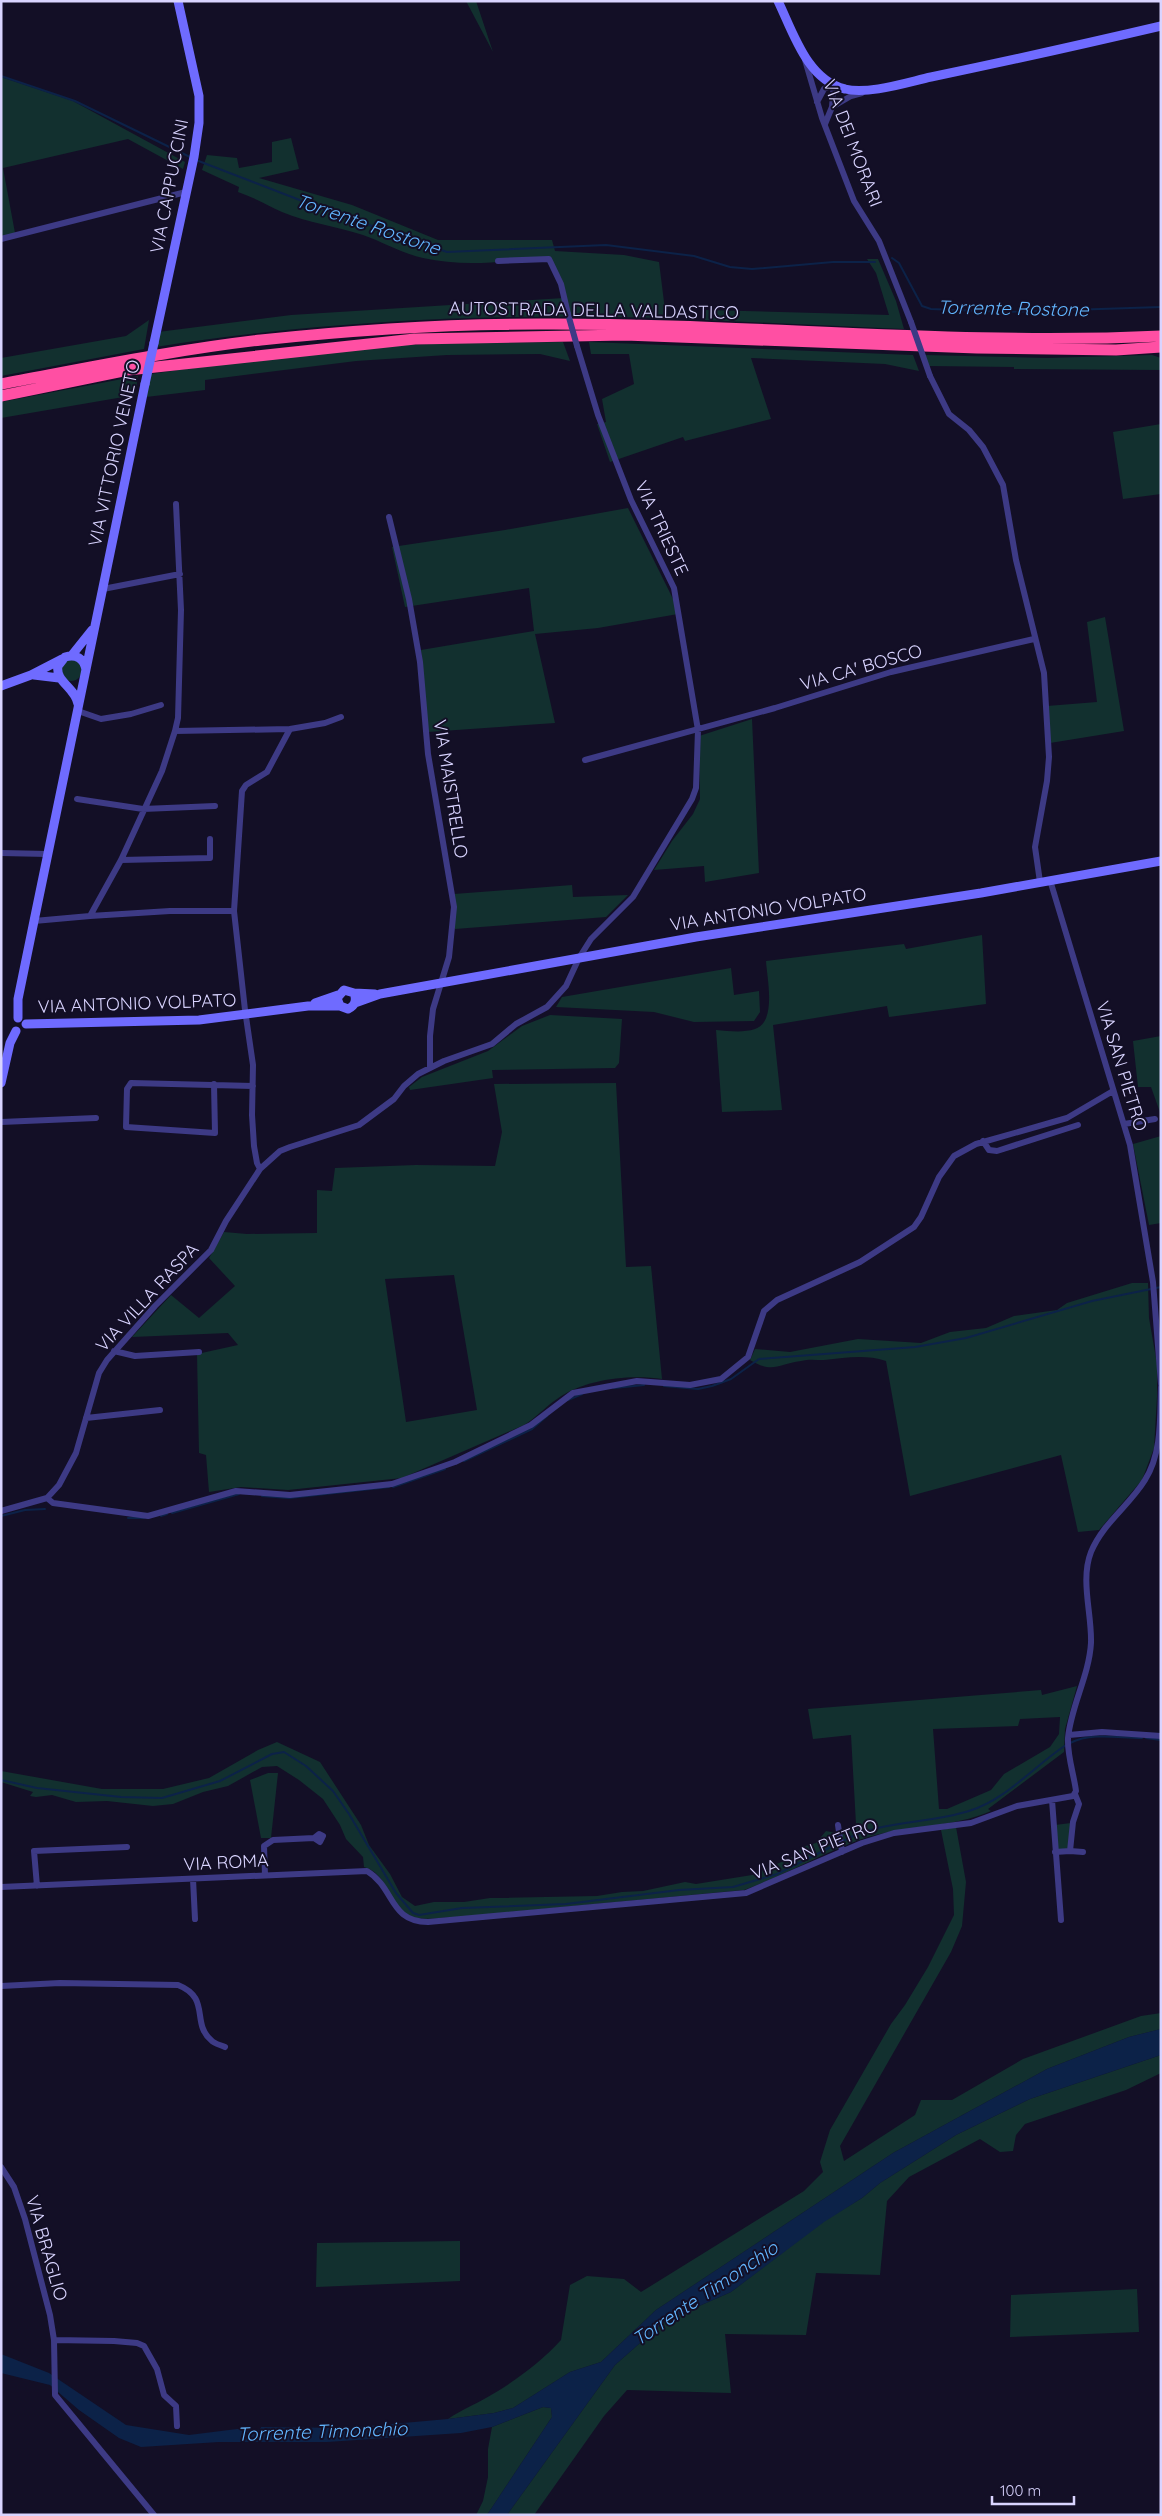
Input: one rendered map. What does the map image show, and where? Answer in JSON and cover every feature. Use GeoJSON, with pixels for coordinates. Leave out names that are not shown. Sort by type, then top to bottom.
{"type":"FeatureCollection","features":[{"type":"Feature","properties":{"kind":"highway","name":"AUTOSTRADA DELLA VALDASTICO"},"geometry":{"type":"LineString","coordinates":[[1,384],[156,355],[259,341],[450,326],[611,324],[971,338],[1112,338],[1161,335]]}},
{"type":"Feature","properties":{"kind":"highway","name":"AUTOSTRADA DELLA VALDASTICO"},"geometry":{"type":"LineString","coordinates":[[1,396],[128,370],[415,339],[625,335],[911,346],[1116,350],[1161,347]]}},
{"type":"Feature","properties":{"kind":"highway"},"geometry":{"type":"LineString","coordinates":[[1116,350],[1161,352]]}},
{"type":"Feature","properties":{"kind":"street","name":"VIA CAPPUCCINI"},"geometry":{"type":"LineString","coordinates":[[165,289],[194,157],[199,123],[199,96],[178,1]]}},
{"type":"Feature","properties":{"kind":"street","name":"VIA DEI MORARI"},"geometry":{"type":"LineString","coordinates":[[778,1],[804,55],[817,102],[854,201],[879,241],[930,376],[949,414],[969,430],[983,447],[1003,485],[1016,560],[1034,639]]}},
{"type":"Feature","properties":{"kind":"street"},"geometry":{"type":"LineString","coordinates":[[832,107],[851,96],[890,86],[1053,52],[1161,26]]}},
{"type":"Feature","properties":{"kind":"street"},"geometry":{"type":"LineString","coordinates":[[804,55],[820,75],[845,89],[890,86]]}},
{"type":"Feature","properties":{"kind":"street"},"geometry":{"type":"LineString","coordinates":[[817,102],[824,89],[834,84]]}},
{"type":"Feature","properties":{"kind":"street"},"geometry":{"type":"LineString","coordinates":[[825,124],[832,107],[834,84]]}},
{"type":"Feature","properties":{"kind":"street"},"geometry":{"type":"LineString","coordinates":[[1,239],[186,192]]}},
{"type":"Feature","properties":{"kind":"street","name":"VIA TRIESTE"},"geometry":{"type":"LineString","coordinates":[[498,261],[549,259],[558,277],[598,415],[632,500],[674,588],[698,730],[696,788],[692,800],[633,897],[598,931],[579,958]]}},
{"type":"Feature","properties":{"kind":"street","name":"VIA VITTORIO VENETO"},"geometry":{"type":"LineString","coordinates":[[22,1021],[18,999],[165,289]]}},
{"type":"Feature","properties":{"kind":"street"},"geometry":{"type":"LineString","coordinates":[[90,916],[113,877],[162,771],[178,718],[181,610],[176,504]]}},
{"type":"Feature","properties":{"kind":"street","name":"VIA MAISTRELLO"},"geometry":{"type":"LineString","coordinates":[[388,517],[409,599],[420,662],[428,754],[454,907],[449,957],[433,1009],[430,1036],[430,1067]]}},
{"type":"Feature","properties":{"kind":"street"},"geometry":{"type":"LineString","coordinates":[[103,589],[180,574]]}},
{"type":"Feature","properties":{"kind":"street","name":"VIA VITTORIO VENETO"},"geometry":{"type":"LineString","coordinates":[[1,686],[31,675],[72,655],[89,636],[96,624]]}},
{"type":"Feature","properties":{"kind":"street"},"geometry":{"type":"LineString","coordinates":[[1034,639],[1044,674],[1049,757],[1036,847],[1040,882]]}},
{"type":"Feature","properties":{"kind":"street","name":"VIA CA' BOSCO"},"geometry":{"type":"LineString","coordinates":[[698,730],[891,672],[1034,639]]}},
{"type":"Feature","properties":{"kind":"street"},"geometry":{"type":"LineString","coordinates":[[31,675],[78,683],[86,673],[82,660],[72,655]]}},
{"type":"Feature","properties":{"kind":"street"},"geometry":{"type":"LineString","coordinates":[[62,659],[57,670],[62,681],[75,694],[78,710],[101,718],[131,714],[161,705]]}},
{"type":"Feature","properties":{"kind":"street"},"geometry":{"type":"LineString","coordinates":[[175,731],[290,729],[318,725],[341,717]]}},
{"type":"Feature","properties":{"kind":"street"},"geometry":{"type":"LineString","coordinates":[[260,1169],[254,1146],[252,1115],[253,1064],[234,911],[242,791],[246,785],[267,772],[290,729]]}},
{"type":"Feature","properties":{"kind":"street"},"geometry":{"type":"LineString","coordinates":[[585,760],[698,730]]}},
{"type":"Feature","properties":{"kind":"street"},"geometry":{"type":"LineString","coordinates":[[77,799],[143,809],[215,806]]}},
{"type":"Feature","properties":{"kind":"street"},"geometry":{"type":"LineString","coordinates":[[120,860],[210,858],[210,839]]}},
{"type":"Feature","properties":{"kind":"street"},"geometry":{"type":"LineString","coordinates":[[1,853],[48,854]]}},
{"type":"Feature","properties":{"kind":"street","name":"VIA ANTONIO VOLPATO"},"geometry":{"type":"LineString","coordinates":[[354,998],[579,958],[1161,861]]}},
{"type":"Feature","properties":{"kind":"street","name":"VIA SAN PIETRO"},"geometry":{"type":"LineString","coordinates":[[428,1922],[746,1893],[842,1849],[894,1833],[971,1823],[1018,1806],[1075,1794],[1068,1737],[1074,1707],[1089,1660],[1091,1627],[1088,1570],[1090,1555],[1103,1530],[1142,1485],[1154,1463],[1158,1443],[1161,1385],[1153,1282],[1130,1145],[1050,880]]}},
{"type":"Feature","properties":{"kind":"street"},"geometry":{"type":"LineString","coordinates":[[34,921],[170,911],[234,911]]}},
{"type":"Feature","properties":{"kind":"street","name":"VIA VILLA RASPA"},"geometry":{"type":"LineString","coordinates":[[47,1498],[59,1485],[76,1453],[99,1373],[114,1351],[211,1250],[226,1220],[260,1169],[280,1151],[359,1125],[388,1104],[404,1086],[430,1067],[492,1044],[516,1024],[547,1007],[566,986],[579,958]]}},
{"type":"Feature","properties":{"kind":"street"},"geometry":{"type":"LineString","coordinates":[[344,990],[354,998],[348,1008],[340,1006],[337,1001],[338,995],[344,990]]}},
{"type":"Feature","properties":{"kind":"street","name":"VIA ANTONIO VOLPATO"},"geometry":{"type":"LineString","coordinates":[[308,1006],[338,995]]}},
{"type":"Feature","properties":{"kind":"street","name":"VIA ANTONIO VOLPATO"},"geometry":{"type":"LineString","coordinates":[[22,1021],[199,1020],[308,1006],[340,1006]]}},
{"type":"Feature","properties":{"kind":"street"},"geometry":{"type":"LineString","coordinates":[[1,1083],[10,1043],[16,1031],[22,1031],[22,1021]]}},
{"type":"Feature","properties":{"kind":"street"},"geometry":{"type":"LineString","coordinates":[[214,1084],[216,1133],[126,1127],[127,1088],[131,1083],[214,1084],[253,1086]]}},
{"type":"Feature","properties":{"kind":"street"},"geometry":{"type":"LineString","coordinates":[[1,1512],[47,1498],[53,1503],[148,1516],[236,1491],[290,1495],[392,1484],[455,1462],[522,1429],[573,1393],[637,1381],[690,1384],[721,1379],[748,1356],[764,1311],[777,1300],[860,1262],[914,1227],[921,1217],[938,1177],[954,1156],[983,1141],[1067,1118],[1113,1091]]}},
{"type":"Feature","properties":{"kind":"street"},"geometry":{"type":"LineString","coordinates":[[1,1122],[96,1118]]}},
{"type":"Feature","properties":{"kind":"street"},"geometry":{"type":"LineString","coordinates":[[1124,1124],[1153,1119]]}},
{"type":"Feature","properties":{"kind":"street"},"geometry":{"type":"LineString","coordinates":[[983,1141],[989,1150],[997,1152],[1078,1125]]}},
{"type":"Feature","properties":{"kind":"street"},"geometry":{"type":"LineString","coordinates":[[114,1351],[135,1356],[199,1352]]}},
{"type":"Feature","properties":{"kind":"street"},"geometry":{"type":"LineString","coordinates":[[86,1418],[160,1410]]}},
{"type":"Feature","properties":{"kind":"street"},"geometry":{"type":"LineString","coordinates":[[1068,1737],[1102,1732],[1161,1736]]}},
{"type":"Feature","properties":{"kind":"street"},"geometry":{"type":"LineString","coordinates":[[1070,1851],[1073,1822],[1079,1804],[1075,1794]]}},
{"type":"Feature","properties":{"kind":"street"},"geometry":{"type":"LineString","coordinates":[[1052,1800],[1061,1920]]}},
{"type":"Feature","properties":{"kind":"street"},"geometry":{"type":"LineString","coordinates":[[838,1825],[842,1849]]}},
{"type":"Feature","properties":{"kind":"street"},"geometry":{"type":"LineString","coordinates":[[264,1875],[264,1846],[266,1840],[314,1838]]}},
{"type":"Feature","properties":{"kind":"street"},"geometry":{"type":"LineString","coordinates":[[37,1886],[34,1851],[127,1847]]}},
{"type":"Feature","properties":{"kind":"street"},"geometry":{"type":"LineString","coordinates":[[1056,1852],[1083,1852]]}},
{"type":"Feature","properties":{"kind":"street","name":"VIA ROMA"},"geometry":{"type":"LineString","coordinates":[[1,1887],[367,1871],[381,1883],[403,1916],[418,1922],[428,1922]]}},
{"type":"Feature","properties":{"kind":"street"},"geometry":{"type":"LineString","coordinates":[[194,1879],[196,1919]]}},
{"type":"Feature","properties":{"kind":"street"},"geometry":{"type":"LineString","coordinates":[[1,1986],[60,1983],[178,1985],[190,1990],[197,2001],[204,2031],[211,2041],[225,2047]]}},
{"type":"Feature","properties":{"kind":"street","name":"VIA BRAGLIO"},"geometry":{"type":"LineString","coordinates":[[1,2167],[14,2187],[25,2219],[46,2299],[54,2340],[54,2391],[59,2402],[154,2515]]}},
{"type":"Feature","properties":{"kind":"street"},"geometry":{"type":"LineString","coordinates":[[54,2340],[121,2342],[144,2346],[157,2369],[164,2395],[176,2406],[177,2426]]}},
{"type":"Feature","properties":{"kind":"green space"},"geometry":{"type":"Polygon","coordinates":[[[466,1],[476,1],[493,52],[466,1]]]}},
{"type":"Feature","properties":{"kind":"green space"},"geometry":{"type":"Polygon","coordinates":[[[1,77],[73,101],[185,162],[183,169],[128,139],[3,168],[15,233],[1,237],[1,77]]]}},
{"type":"Feature","properties":{"kind":"green space"},"geometry":{"type":"Polygon","coordinates":[[[291,138],[299,169],[259,178],[352,205],[438,240],[552,240],[555,251],[624,255],[659,262],[666,318],[538,317],[411,320],[283,330],[156,347],[158,332],[291,315],[564,298],[557,277],[544,257],[468,263],[423,258],[363,235],[282,212],[238,192],[239,187],[202,170],[207,155],[237,158],[239,168],[272,162],[272,142],[291,138]]]}},
{"type":"Feature","properties":{"kind":"green space"},"geometry":{"type":"Polygon","coordinates":[[[867,259],[878,259],[896,301],[904,329],[705,320],[706,310],[889,315],[876,273],[867,259]]]}},
{"type":"Feature","properties":{"kind":"green space"},"geometry":{"type":"Polygon","coordinates":[[[149,320],[144,349],[1,376],[1,358],[126,336],[149,320]]]}},
{"type":"Feature","properties":{"kind":"green space"},"geometry":{"type":"Polygon","coordinates":[[[563,342],[570,361],[540,354],[447,355],[356,361],[205,380],[205,390],[146,397],[151,374],[201,367],[303,354],[406,345],[563,342]]]}},
{"type":"Feature","properties":{"kind":"green space"},"geometry":{"type":"Polygon","coordinates":[[[589,342],[913,355],[919,371],[885,364],[751,358],[771,419],[685,441],[683,437],[610,462],[597,424],[606,422],[602,399],[634,384],[629,354],[591,354],[589,342]]]}},
{"type":"Feature","properties":{"kind":"green space"},"geometry":{"type":"Polygon","coordinates":[[[925,355],[1047,358],[1152,355],[1161,358],[1161,370],[1014,369],[1014,367],[928,366],[925,355]]]}},
{"type":"Feature","properties":{"kind":"green space"},"geometry":{"type":"Polygon","coordinates":[[[138,376],[135,395],[1,418],[1,402],[138,376]]]}},
{"type":"Feature","properties":{"kind":"green space"},"geometry":{"type":"Polygon","coordinates":[[[1161,424],[1161,494],[1123,499],[1113,432],[1161,424]]]}},
{"type":"Feature","properties":{"kind":"green space"},"geometry":{"type":"Polygon","coordinates":[[[628,508],[675,603],[678,614],[598,628],[535,634],[555,723],[428,732],[421,650],[534,631],[529,588],[405,607],[392,547],[505,530],[628,508]]]}},
{"type":"Feature","properties":{"kind":"green space"},"geometry":{"type":"Polygon","coordinates":[[[1105,617],[1124,731],[1050,743],[1047,706],[1097,702],[1087,622],[1105,617]]]}},
{"type":"Feature","properties":{"kind":"green space"},"geometry":{"type":"Polygon","coordinates":[[[71,659],[79,662],[82,670],[79,678],[71,681],[63,678],[60,670],[63,662],[71,659]]]}},
{"type":"Feature","properties":{"kind":"green space"},"geometry":{"type":"Polygon","coordinates":[[[752,719],[759,873],[705,882],[704,866],[654,870],[672,841],[693,814],[700,799],[699,736],[752,719]]]}},
{"type":"Feature","properties":{"kind":"green space"},"geometry":{"type":"Polygon","coordinates":[[[572,885],[573,897],[628,895],[606,917],[455,929],[454,894],[572,885]]]}},
{"type":"Feature","properties":{"kind":"green space"},"geometry":{"type":"Polygon","coordinates":[[[982,935],[986,1004],[889,1017],[887,1006],[773,1025],[782,1110],[722,1112],[716,1030],[746,1031],[762,1025],[766,1018],[769,999],[766,961],[904,944],[906,949],[982,935]]]}},
{"type":"Feature","properties":{"kind":"green space"},"geometry":{"type":"Polygon","coordinates":[[[731,968],[734,995],[759,991],[760,1012],[754,1021],[694,1022],[654,1012],[556,1007],[562,997],[731,968]]]}},
{"type":"Feature","properties":{"kind":"green space"},"geometry":{"type":"Polygon","coordinates":[[[550,1015],[622,1019],[619,1063],[615,1068],[492,1070],[493,1078],[410,1090],[409,1087],[422,1077],[488,1051],[522,1026],[550,1015]]]}},
{"type":"Feature","properties":{"kind":"green space"},"geometry":{"type":"Polygon","coordinates":[[[1161,1036],[1161,1115],[1151,1087],[1138,1087],[1133,1041],[1161,1036]]]}},
{"type":"Feature","properties":{"kind":"green space"},"geometry":{"type":"Polygon","coordinates":[[[616,1083],[626,1267],[651,1266],[662,1379],[622,1378],[580,1387],[557,1399],[524,1425],[402,1478],[288,1490],[241,1487],[209,1492],[206,1455],[199,1453],[197,1354],[238,1345],[228,1333],[132,1337],[171,1295],[199,1318],[235,1286],[209,1258],[224,1232],[247,1234],[317,1233],[317,1190],[332,1191],[335,1168],[416,1165],[495,1166],[502,1132],[494,1084],[616,1083]],[[454,1275],[385,1279],[406,1422],[477,1410],[454,1275]]]}},
{"type":"Feature","properties":{"kind":"green space"},"geometry":{"type":"Polygon","coordinates":[[[1161,1136],[1161,1223],[1149,1225],[1133,1144],[1161,1136]]]}},
{"type":"Feature","properties":{"kind":"green space"},"geometry":{"type":"Polygon","coordinates":[[[1132,1283],[1148,1283],[1149,1318],[1157,1364],[1154,1448],[1142,1480],[1099,1530],[1078,1532],[1061,1455],[910,1496],[886,1361],[855,1357],[806,1360],[770,1367],[750,1360],[755,1349],[790,1352],[858,1339],[921,1343],[950,1332],[986,1328],[1014,1316],[1057,1310],[1067,1303],[1132,1283]]]}},
{"type":"Feature","properties":{"kind":"green space"},"geometry":{"type":"Polygon","coordinates":[[[1077,1686],[1065,1729],[1064,1752],[988,1809],[991,1811],[976,1817],[868,1837],[836,1849],[744,1890],[457,1917],[419,1918],[407,1915],[402,1911],[379,1876],[372,1870],[364,1867],[363,1857],[346,1839],[340,1825],[323,1799],[277,1766],[262,1767],[228,1786],[203,1792],[173,1804],[153,1806],[107,1801],[76,1802],[52,1795],[36,1797],[30,1796],[33,1792],[1,1782],[1,1771],[102,1789],[163,1789],[209,1778],[258,1750],[277,1742],[320,1762],[361,1825],[369,1845],[390,1874],[402,1897],[415,1906],[434,1902],[464,1902],[490,1898],[597,1896],[643,1891],[685,1882],[696,1884],[752,1875],[795,1856],[802,1847],[816,1843],[826,1831],[836,1833],[856,1824],[851,1735],[813,1739],[808,1709],[1041,1690],[1042,1695],[1077,1686]],[[1060,1717],[1020,1719],[1018,1726],[933,1729],[939,1809],[947,1809],[991,1790],[1004,1774],[1050,1747],[1059,1734],[1060,1717]]]}},
{"type":"Feature","properties":{"kind":"green space"},"geometry":{"type":"Polygon","coordinates":[[[268,1773],[278,1773],[271,1838],[261,1838],[250,1780],[268,1773]]]}},
{"type":"Feature","properties":{"kind":"green space"},"geometry":{"type":"Polygon","coordinates":[[[1071,1823],[1068,1849],[1057,1849],[1055,1825],[1071,1823]]]}},
{"type":"Feature","properties":{"kind":"green space"},"geometry":{"type":"Polygon","coordinates":[[[956,1827],[966,1882],[962,1926],[951,1952],[840,2146],[844,2161],[915,2115],[921,2100],[952,2100],[1023,2059],[1141,2016],[1161,2013],[1161,2029],[1129,2037],[1047,2069],[893,2153],[656,2310],[601,2362],[570,2372],[513,2408],[494,2413],[448,2419],[516,2379],[536,2364],[561,2340],[570,2285],[587,2276],[624,2279],[641,2292],[804,2191],[823,2172],[820,2162],[830,2130],[891,2024],[928,1967],[954,1915],[953,1889],[941,1830],[956,1827]]]}},
{"type":"Feature","properties":{"kind":"green space"},"geometry":{"type":"Polygon","coordinates":[[[1161,2055],[1161,2073],[1126,2090],[1025,2124],[1016,2135],[1013,2151],[1000,2152],[980,2139],[909,2177],[887,2201],[880,2275],[816,2273],[806,2335],[725,2334],[731,2393],[627,2390],[604,2416],[534,2515],[507,2515],[615,2365],[665,2321],[731,2292],[824,2221],[956,2135],[1030,2099],[1161,2055]]]}},
{"type":"Feature","properties":{"kind":"green space"},"geometry":{"type":"Polygon","coordinates":[[[460,2241],[460,2281],[316,2287],[317,2243],[460,2241]]]}},
{"type":"Feature","properties":{"kind":"green space"},"geometry":{"type":"Polygon","coordinates":[[[1137,2289],[1139,2332],[1010,2337],[1011,2295],[1137,2289]]]}},
{"type":"Feature","properties":{"kind":"green space"},"geometry":{"type":"Polygon","coordinates":[[[543,2407],[551,2408],[552,2417],[487,2515],[476,2515],[483,2501],[488,2477],[488,2449],[492,2427],[543,2407]]]}},
{"type":"Feature","properties":{"kind":"water","name":"Torrente Timonchio"},"geometry":{"type":"Polygon","coordinates":[[[1161,2029],[1161,2055],[1030,2099],[956,2135],[880,2183],[862,2198],[824,2222],[731,2292],[665,2321],[615,2365],[507,2515],[487,2515],[552,2417],[551,2408],[543,2407],[492,2427],[461,2433],[327,2442],[219,2442],[141,2447],[119,2438],[79,2410],[50,2385],[1,2373],[1,2354],[49,2373],[126,2425],[189,2435],[237,2429],[260,2430],[261,2427],[347,2428],[448,2419],[494,2413],[513,2408],[570,2372],[601,2362],[656,2310],[893,2153],[1047,2069],[1129,2037],[1161,2029]]]}},
{"type":"Feature","properties":{"kind":"waterway","name":"Torrente Rostone"},"geometry":{"type":"LineString","coordinates":[[1,76],[75,101],[192,158]]}},
{"type":"Feature","properties":{"kind":"waterway","name":"Torrente Rostone"},"geometry":{"type":"LineString","coordinates":[[196,160],[323,209],[447,252],[606,245],[694,256],[730,267],[752,269],[833,262],[875,262]]}},
{"type":"Feature","properties":{"kind":"waterway","name":"Torrente Rostone"},"geometry":{"type":"LineString","coordinates":[[892,258],[899,263],[922,306],[931,309],[1005,312],[1161,307]]}},
{"type":"Feature","properties":{"kind":"waterway"},"geometry":{"type":"LineString","coordinates":[[664,1386],[698,1389],[712,1386],[731,1379],[759,1359],[915,1347],[966,1338],[1092,1301],[1161,1287]]}},
{"type":"Feature","properties":{"kind":"waterway"},"geometry":{"type":"LineString","coordinates":[[614,1388],[644,1385]]}},
{"type":"Feature","properties":{"kind":"waterway"},"geometry":{"type":"LineString","coordinates":[[568,1400],[582,1394]]}},
{"type":"Feature","properties":{"kind":"waterway"},"geometry":{"type":"LineString","coordinates":[[464,1461],[532,1429],[547,1416]]}},
{"type":"Feature","properties":{"kind":"waterway"},"geometry":{"type":"LineString","coordinates":[[393,1487],[445,1469]]}},
{"type":"Feature","properties":{"kind":"waterway"},"geometry":{"type":"LineString","coordinates":[[262,1496],[289,1498],[389,1487]]}},
{"type":"Feature","properties":{"kind":"waterway"},"geometry":{"type":"LineString","coordinates":[[172,1513],[239,1494]]}},
{"type":"Feature","properties":{"kind":"waterway"},"geometry":{"type":"LineString","coordinates":[[1,1516],[25,1510],[45,1509]]}},
{"type":"Feature","properties":{"kind":"waterway"},"geometry":{"type":"LineString","coordinates":[[161,1516],[167,1514]]}},
{"type":"Feature","properties":{"kind":"waterway"},"geometry":{"type":"LineString","coordinates":[[128,1518],[144,1518]]}},
{"type":"Feature","properties":{"kind":"waterway"},"geometry":{"type":"LineString","coordinates":[[1070,1743],[1106,1736],[1142,1738]]}},
{"type":"Feature","properties":{"kind":"waterway"},"geometry":{"type":"LineString","coordinates":[[1146,1738],[1161,1740]]}},
{"type":"Feature","properties":{"kind":"waterway"},"geometry":{"type":"LineString","coordinates":[[843,1841],[873,1829],[953,1815],[982,1806],[1008,1791],[1066,1745]]}},
{"type":"Feature","properties":{"kind":"waterway"},"geometry":{"type":"LineString","coordinates":[[1,1780],[37,1788],[121,1797],[162,1798],[220,1781],[272,1754],[284,1752],[306,1766],[333,1791],[349,1814],[396,1893],[413,1913],[419,1915],[462,1908],[566,1904],[679,1890],[733,1887],[777,1874],[839,1843]]}}]}
